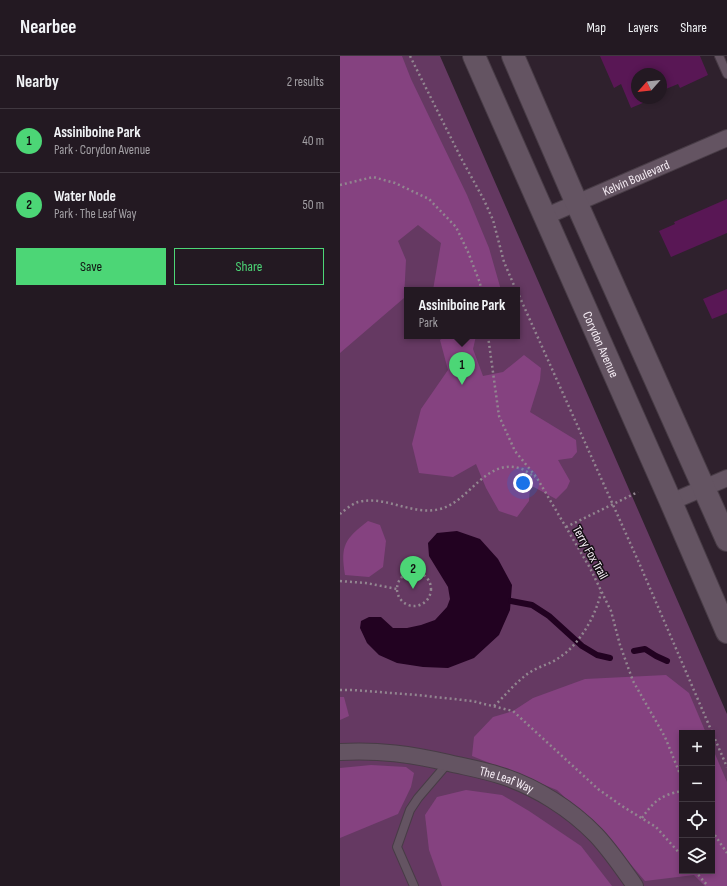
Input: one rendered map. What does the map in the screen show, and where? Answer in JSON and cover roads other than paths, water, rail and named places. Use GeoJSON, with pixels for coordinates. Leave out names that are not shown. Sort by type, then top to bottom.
{"type":"FeatureCollection","features":[{"type":"Feature","properties":{"kind":"main road","name":"Corydon Avenue"},"geometry":{"type":"LineString","coordinates":[[474,56],[727,632]]}},
{"type":"Feature","properties":{"kind":"main road"},"geometry":{"type":"LineString","coordinates":[[513,56],[577,204],[727,540]]}},
{"type":"Feature","properties":{"kind":"street","name":"Kelvin Boulevard"},"geometry":{"type":"LineString","coordinates":[[544,217],[727,138]]}},
{"type":"Feature","properties":{"kind":"street"},"geometry":{"type":"LineString","coordinates":[[671,502],[727,478]]}},
{"type":"Feature","properties":{"kind":"street","name":"The Leaf Way"},"geometry":{"type":"LineString","coordinates":[[340,752],[392,752],[503,776],[528,787],[555,802],[576,817],[596,835],[616,858],[635,886]]}},
{"type":"Feature","properties":{"kind":"lane"},"geometry":{"type":"LineString","coordinates":[[719,56],[727,74]]}},
{"type":"Feature","properties":{"kind":"lane"},"geometry":{"type":"LineString","coordinates":[[414,886],[397,847],[410,810],[418,798],[448,763]]}},
{"type":"Feature","properties":{"kind":"waterway"},"geometry":{"type":"LineString","coordinates":[[511,601],[532,605],[549,616],[582,646],[597,655],[610,658]]}},
{"type":"Feature","properties":{"kind":"waterway"},"geometry":{"type":"LineString","coordinates":[[634,651],[645,649],[667,661]]}},
{"type":"Feature","properties":{"kind":"place","name":"Assiniboine Park"},"geometry":{"type":"Point","coordinates":[462,385]}},
{"type":"Feature","properties":{"kind":"place","name":"Water Node"},"geometry":{"type":"Point","coordinates":[413,589]}}]}
